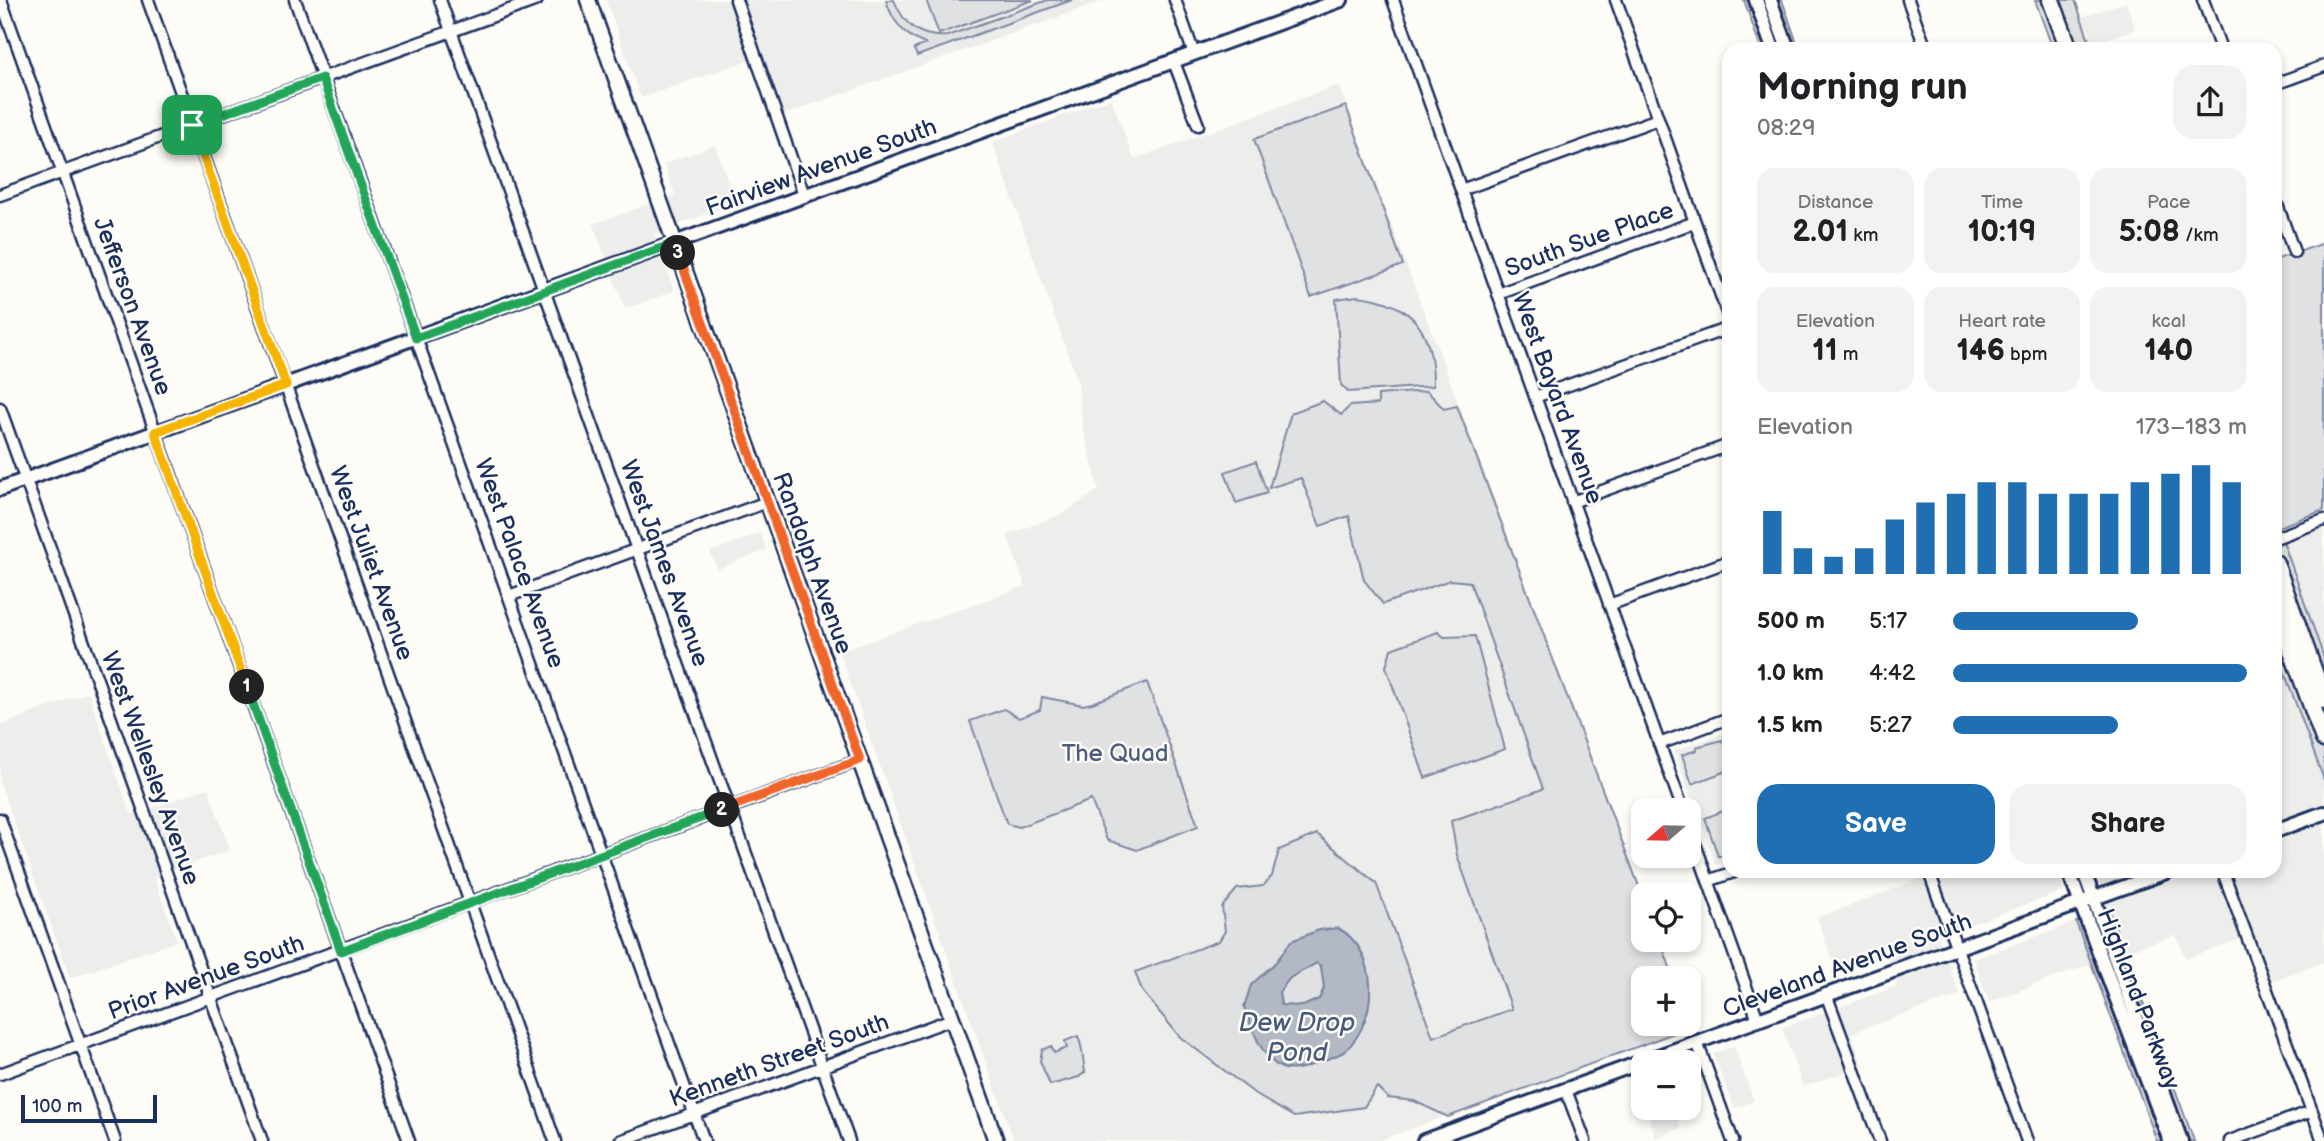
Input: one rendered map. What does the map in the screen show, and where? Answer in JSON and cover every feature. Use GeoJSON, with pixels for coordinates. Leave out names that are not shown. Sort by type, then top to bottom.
{"type":"FeatureCollection","features":[{"type":"Feature","properties":{"kind":"main road","name":"Randolph Avenue"},"geometry":{"type":"LineString","coordinates":[[588,0],[996,1141]]}},
{"type":"Feature","properties":{"kind":"main road"},"geometry":{"type":"LineString","coordinates":[[2051,0],[2066,42]]}},
{"type":"Feature","properties":{"kind":"main road"},"geometry":{"type":"LineString","coordinates":[[2060,0],[2075,42]]}},
{"type":"Feature","properties":{"kind":"main road"},"geometry":{"type":"LineString","coordinates":[[2282,582],[2324,699]]}},
{"type":"Feature","properties":{"kind":"main road"},"geometry":{"type":"LineString","coordinates":[[2282,623],[2324,739]]}},
{"type":"Feature","properties":{"kind":"street","name":"Jefferson Avenue"},"geometry":{"type":"LineString","coordinates":[[1,0],[409,1141]]}},
{"type":"Feature","properties":{"kind":"street","name":"West Juliet Avenue"},"geometry":{"type":"LineString","coordinates":[[148,0],[555,1141]]}},
{"type":"Feature","properties":{"kind":"street","name":"West Palace Avenue"},"geometry":{"type":"LineString","coordinates":[[295,0],[704,1141]]}},
{"type":"Feature","properties":{"kind":"street","name":"West James Avenue"},"geometry":{"type":"LineString","coordinates":[[440,0],[849,1141]]}},
{"type":"Feature","properties":{"kind":"street"},"geometry":{"type":"LineString","coordinates":[[0,195],[537,0]]}},
{"type":"Feature","properties":{"kind":"street"},"geometry":{"type":"LineString","coordinates":[[736,0],[804,195]]}},
{"type":"Feature","properties":{"kind":"street"},"geometry":{"type":"LineString","coordinates":[[1175,0],[1194,54]]}},
{"type":"Feature","properties":{"kind":"street","name":"Fairview Avenue South"},"geometry":{"type":"LineString","coordinates":[[0,489],[1174,62],[1324,3],[1341,0]]}},
{"type":"Feature","properties":{"kind":"street","name":"West Bayard Avenue"},"geometry":{"type":"LineString","coordinates":[[1393,0],[1679,798]]}},
{"type":"Feature","properties":{"kind":"street"},"geometry":{"type":"LineString","coordinates":[[1616,0],[1722,298]]}},
{"type":"Feature","properties":{"kind":"street"},"geometry":{"type":"LineString","coordinates":[[1756,0],[1771,42]]}},
{"type":"Feature","properties":{"kind":"street"},"geometry":{"type":"LineString","coordinates":[[1770,0],[1785,42]]}},
{"type":"Feature","properties":{"kind":"street"},"geometry":{"type":"LineString","coordinates":[[1909,0],[1924,42]]}},
{"type":"Feature","properties":{"kind":"street"},"geometry":{"type":"LineString","coordinates":[[2203,0],[2218,42]]}},
{"type":"Feature","properties":{"kind":"street"},"geometry":{"type":"LineString","coordinates":[[1174,62],[1198,125]]}},
{"type":"Feature","properties":{"kind":"street"},"geometry":{"type":"LineString","coordinates":[[2282,81],[2324,66]]}},
{"type":"Feature","properties":{"kind":"street"},"geometry":{"type":"LineString","coordinates":[[1461,190],[1658,119]]}},
{"type":"Feature","properties":{"kind":"street"},"geometry":{"type":"LineString","coordinates":[[2282,219],[2294,252]]}},
{"type":"Feature","properties":{"kind":"street","name":"South Sue Place"},"geometry":{"type":"LineString","coordinates":[[1498,294],[1695,222]]}},
{"type":"Feature","properties":{"kind":"street"},"geometry":{"type":"LineString","coordinates":[[1535,397],[1722,330]]}},
{"type":"Feature","properties":{"kind":"street","name":"West Wellesley Avenue"},"geometry":{"type":"LineString","coordinates":[[0,408],[262,1141]]}},
{"type":"Feature","properties":{"kind":"street"},"geometry":{"type":"LineString","coordinates":[[1573,502],[1722,447]]}},
{"type":"Feature","properties":{"kind":"street"},"geometry":{"type":"LineString","coordinates":[[509,596],[767,502]]}},
{"type":"Feature","properties":{"kind":"street"},"geometry":{"type":"LineString","coordinates":[[2282,535],[2324,520]]}},
{"type":"Feature","properties":{"kind":"street"},"geometry":{"type":"LineString","coordinates":[[1609,605],[1722,564]]}},
{"type":"Feature","properties":{"kind":"street"},"geometry":{"type":"LineString","coordinates":[[1659,744],[1722,721]]}},
{"type":"Feature","properties":{"kind":"street","name":"Prior Avenue South"},"geometry":{"type":"LineString","coordinates":[[0,1074],[860,760]]}},
{"type":"Feature","properties":{"kind":"street"},"geometry":{"type":"LineString","coordinates":[[2282,828],[2324,813]]}},
{"type":"Feature","properties":{"kind":"street"},"geometry":{"type":"LineString","coordinates":[[0,819],[115,1141]]}},
{"type":"Feature","properties":{"kind":"street"},"geometry":{"type":"LineString","coordinates":[[1701,861],[1758,1020]]}},
{"type":"Feature","properties":{"kind":"street"},"geometry":{"type":"LineString","coordinates":[[1708,881],[1722,876]]}},
{"type":"Feature","properties":{"kind":"street"},"geometry":{"type":"LineString","coordinates":[[1931,878],[2027,1141]]}},
{"type":"Feature","properties":{"kind":"street","name":"Highland Parkway"},"geometry":{"type":"LineString","coordinates":[[2071,878],[2170,1141]]}},
{"type":"Feature","properties":{"kind":"street","name":"Highland Parkway"},"geometry":{"type":"LineString","coordinates":[[2086,878],[2181,1141]]}},
{"type":"Feature","properties":{"kind":"street","name":"Cleveland Avenue South"},"geometry":{"type":"LineString","coordinates":[[1433,1139],[2149,878]]}},
{"type":"Feature","properties":{"kind":"street"},"geometry":{"type":"LineString","coordinates":[[2225,878],[2323,1141]]}},
{"type":"Feature","properties":{"kind":"street"},"geometry":{"type":"LineString","coordinates":[[1826,994],[1880,1141]]}},
{"type":"Feature","properties":{"kind":"street","name":"Kenneth Street South"},"geometry":{"type":"LineString","coordinates":[[620,1141],[953,1019]]}},
{"type":"Feature","properties":{"kind":"street"},"geometry":{"type":"LineString","coordinates":[[1697,1042],[1733,1141]]}},
{"type":"Feature","properties":{"kind":"street"},"geometry":{"type":"LineString","coordinates":[[1566,1090],[1585,1141]]}},
{"type":"Feature","properties":{"kind":"street"},"geometry":{"type":"LineString","coordinates":[[2230,1141],[2312,1111]]}},
{"type":"Feature","properties":{"kind":"shaded area"},"geometry":{"type":"Polygon","coordinates":[[[606,0],[1106,0],[783,115],[761,56],[641,98],[606,0]]]}},
{"type":"Feature","properties":{"kind":"shaded area"},"geometry":{"type":"Polygon","coordinates":[[[2126,2],[2135,29],[2099,42],[2090,42],[2081,17],[2126,2]]]}},
{"type":"Feature","properties":{"kind":"shaded area"},"geometry":{"type":"Polygon","coordinates":[[[1339,85],[1638,882],[1631,882],[1631,952],[1665,952],[1670,966],[1631,966],[1631,1036],[1666,1036],[1378,1141],[1014,1141],[839,652],[1025,586],[1007,535],[1060,515],[1099,490],[1082,425],[1078,382],[992,142],[1111,98],[1134,159],[1339,85]]]}},
{"type":"Feature","properties":{"kind":"shaded area"},"geometry":{"type":"Polygon","coordinates":[[[715,145],[735,202],[654,235],[674,291],[625,309],[593,224],[675,195],[664,164],[715,145]]]}},
{"type":"Feature","properties":{"kind":"shaded area"},"geometry":{"type":"Polygon","coordinates":[[[2324,510],[2324,656],[2282,538],[2282,526],[2324,510]]]}},
{"type":"Feature","properties":{"kind":"shaded area"},"geometry":{"type":"Polygon","coordinates":[[[760,533],[767,550],[717,569],[710,552],[760,533]]]}},
{"type":"Feature","properties":{"kind":"shaded area"},"geometry":{"type":"Polygon","coordinates":[[[2282,665],[2324,781],[2324,962],[2265,984],[2248,936],[2186,959],[2176,935],[2124,952],[2097,878],[2282,878],[2282,665]]]}},
{"type":"Feature","properties":{"kind":"shaded area"},"geometry":{"type":"Polygon","coordinates":[[[88,692],[131,815],[208,788],[230,850],[154,877],[177,941],[70,978],[0,783],[0,725],[88,692]]]}},
{"type":"Feature","properties":{"kind":"shaded area"},"geometry":{"type":"Polygon","coordinates":[[[1722,734],[1722,863],[1716,865],[1701,824],[1701,798],[1691,798],[1674,751],[1722,734]]]}},
{"type":"Feature","properties":{"kind":"shaded area"},"geometry":{"type":"Polygon","coordinates":[[[1922,878],[2059,878],[2064,891],[1938,936],[1960,995],[1851,1033],[1863,1066],[1803,1087],[1782,1028],[1897,986],[1886,955],[1837,973],[1817,918],[1922,878]]]}},
{"type":"Feature","properties":{"kind":"shaded area"},"geometry":{"type":"Polygon","coordinates":[[[2076,922],[2091,964],[1989,1002],[1974,959],[2076,922]]]}},
{"type":"Feature","properties":{"kind":"shaded area"},"geometry":{"type":"Polygon","coordinates":[[[1734,1046],[1754,1101],[1734,1108],[1713,1054],[1734,1046]]]}},
{"type":"Feature","properties":{"kind":"shaded area"},"geometry":{"type":"Polygon","coordinates":[[[1650,1120],[1678,1120],[1681,1128],[1656,1138],[1650,1120]]]}},
{"type":"Feature","properties":{"kind":"green space"},"geometry":{"type":"Polygon","coordinates":[[[886,0],[894,0],[914,28],[928,35],[947,36],[1048,0],[1072,0],[917,56],[914,49],[925,44],[900,27],[886,0]]]}},
{"type":"Feature","properties":{"kind":"green space"},"geometry":{"type":"Polygon","coordinates":[[[926,0],[1033,0],[939,34],[926,0]]]}},
{"type":"Feature","properties":{"kind":"green space"},"geometry":{"type":"Polygon","coordinates":[[[1744,0],[1782,0],[1797,42],[1759,42],[1744,0]]]}},
{"type":"Feature","properties":{"kind":"green space"},"geometry":{"type":"Polygon","coordinates":[[[2035,0],[2075,0],[2090,42],[2050,42],[2035,0]]]}},
{"type":"Feature","properties":{"kind":"green space"},"geometry":{"type":"Polygon","coordinates":[[[1346,106],[1403,265],[1311,297],[1254,139],[1346,106]]]}},
{"type":"Feature","properties":{"kind":"green space"},"geometry":{"type":"Polygon","coordinates":[[[2324,243],[2324,510],[2282,526],[2282,258],[2324,243]]]}},
{"type":"Feature","properties":{"kind":"green space"},"geometry":{"type":"Polygon","coordinates":[[[1357,296],[1393,305],[1416,323],[1429,350],[1433,386],[1348,392],[1341,385],[1336,299],[1357,296]]]}},
{"type":"Feature","properties":{"kind":"green space"},"geometry":{"type":"Polygon","coordinates":[[[1427,391],[1444,409],[1457,406],[1637,882],[1631,882],[1631,952],[1664,952],[1670,966],[1631,966],[1631,1036],[1666,1036],[1448,1117],[1414,1101],[1388,1098],[1377,1087],[1364,1107],[1294,1117],[1258,1096],[1180,1037],[1142,991],[1135,972],[1219,941],[1225,931],[1222,907],[1237,889],[1263,886],[1272,876],[1279,850],[1317,834],[1376,883],[1433,1037],[1512,1009],[1457,855],[1451,821],[1543,789],[1470,582],[1450,580],[1383,604],[1364,580],[1349,516],[1320,526],[1301,478],[1269,488],[1291,413],[1323,401],[1341,415],[1350,406],[1378,404],[1378,395],[1427,391]]]}},
{"type":"Feature","properties":{"kind":"green space"},"geometry":{"type":"Polygon","coordinates":[[[1256,461],[1267,493],[1236,503],[1225,472],[1256,461]]]}},
{"type":"Feature","properties":{"kind":"green space"},"geometry":{"type":"Polygon","coordinates":[[[2282,538],[2324,658],[2324,780],[2282,666],[2282,538]]]}},
{"type":"Feature","properties":{"kind":"green space"},"geometry":{"type":"Polygon","coordinates":[[[1438,632],[1444,637],[1475,636],[1505,749],[1425,778],[1386,667],[1391,649],[1438,632]]]}},
{"type":"Feature","properties":{"kind":"green space","name":"The Quad"},"geometry":{"type":"Polygon","coordinates":[[[1147,682],[1198,826],[1137,850],[1107,840],[1091,800],[1019,827],[1007,824],[970,721],[1004,709],[1019,718],[1040,710],[1042,697],[1083,705],[1147,682]]]}},
{"type":"Feature","properties":{"kind":"green space"},"geometry":{"type":"Polygon","coordinates":[[[1722,740],[1722,773],[1692,784],[1682,755],[1697,750],[1696,747],[1722,740]]]}},
{"type":"Feature","properties":{"kind":"green space"},"geometry":{"type":"Polygon","coordinates":[[[1722,811],[1722,856],[1718,856],[1705,818],[1722,811]]]}},
{"type":"Feature","properties":{"kind":"green space"},"geometry":{"type":"Polygon","coordinates":[[[2109,910],[2194,1141],[2157,1141],[2076,922],[2109,910]]]}},
{"type":"Feature","properties":{"kind":"green space"},"geometry":{"type":"Polygon","coordinates":[[[1078,1036],[1085,1072],[1079,1077],[1050,1085],[1040,1061],[1042,1050],[1051,1046],[1054,1053],[1067,1048],[1065,1041],[1078,1036]]]}},
{"type":"Feature","properties":{"kind":"water","name":"Dew Drop Pond"},"geometry":{"type":"Polygon","coordinates":[[[1338,928],[1352,938],[1361,952],[1368,968],[1370,985],[1365,1021],[1357,1036],[1343,1052],[1303,1068],[1284,1069],[1267,1056],[1244,1007],[1251,985],[1276,962],[1291,941],[1319,930],[1338,928]],[[1317,963],[1290,978],[1279,992],[1281,1005],[1303,1006],[1319,999],[1324,988],[1321,967],[1317,963]]]}},
{"type":"Feature","properties":{"kind":"route"},"geometry":{"type":"LineString","coordinates":[[322,78],[416,338],[675,243],[860,760],[341,951],[155,432],[286,385],[192,125],[322,78]]}}]}
